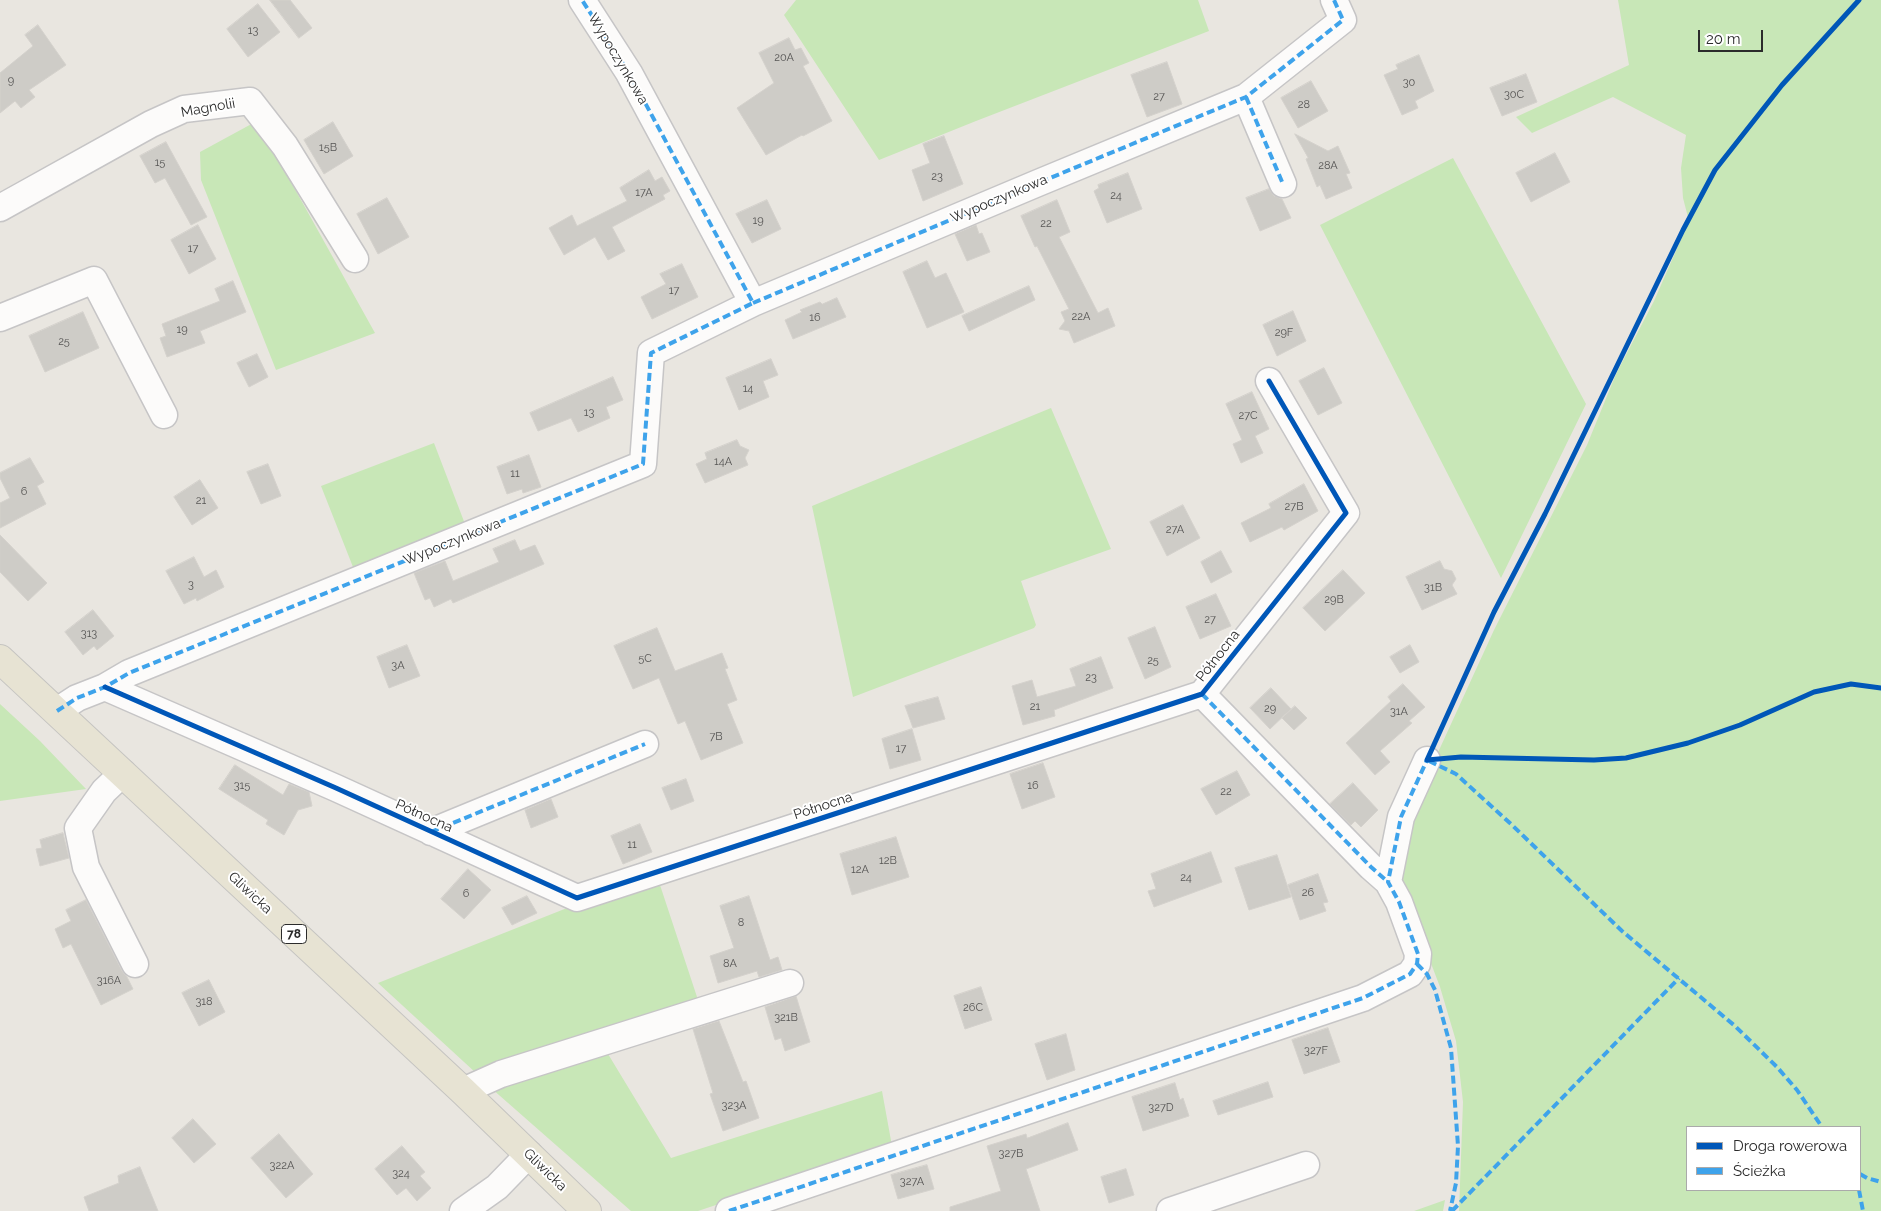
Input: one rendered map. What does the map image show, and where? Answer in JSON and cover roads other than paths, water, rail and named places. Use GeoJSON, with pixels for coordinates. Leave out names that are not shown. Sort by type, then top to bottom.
{"type":"FeatureCollection","features":[{"type":"Feature","properties":{"kind":"main road","name":"Gliwicka"},"geometry":{"type":"LineString","coordinates":[[0,658],[529,1154],[587,1211]]}},
{"type":"Feature","properties":{"kind":"street","name":"Wypoczynkowa"},"geometry":{"type":"LineString","coordinates":[[582,0],[629,73],[753,303]]}},
{"type":"Feature","properties":{"kind":"street","name":"Wypoczynkowa"},"geometry":{"type":"LineString","coordinates":[[57,712],[77,698],[104,687],[129,673],[643,464],[652,353],[753,303],[1246,98],[1343,20],[1334,0]]}},
{"type":"Feature","properties":{"kind":"street"},"geometry":{"type":"LineString","coordinates":[[1246,98],[1283,184]]}},
{"type":"Feature","properties":{"kind":"street","name":"Magnolii"},"geometry":{"type":"LineString","coordinates":[[0,208],[152,124],[184,109],[250,101],[284,146],[355,259]]}},
{"type":"Feature","properties":{"kind":"street"},"geometry":{"type":"LineString","coordinates":[[0,318],[94,280],[164,415]]}},
{"type":"Feature","properties":{"kind":"street","name":"Północna"},"geometry":{"type":"LineString","coordinates":[[104,687],[577,898],[1202,694],[1346,513],[1269,381]]}},
{"type":"Feature","properties":{"kind":"street","name":"Północna"},"geometry":{"type":"LineString","coordinates":[[729,1211],[1363,998],[1410,974],[1417,964],[1418,954],[1400,902],[1388,882],[1371,867],[1202,694]]}},
{"type":"Feature","properties":{"kind":"street"},"geometry":{"type":"LineString","coordinates":[[431,832],[645,744]]}},
{"type":"Feature","properties":{"kind":"street"},"geometry":{"type":"LineString","coordinates":[[1388,882],[1401,817],[1427,760]]}},
{"type":"Feature","properties":{"kind":"street"},"geometry":{"type":"LineString","coordinates":[[123,773],[104,792],[78,828],[86,867],[135,964]]}},
{"type":"Feature","properties":{"kind":"street"},"geometry":{"type":"LineString","coordinates":[[462,1091],[500,1074],[790,983]]}},
{"type":"Feature","properties":{"kind":"street"},"geometry":{"type":"LineString","coordinates":[[463,1211],[497,1186],[529,1154]]}},
{"type":"Feature","properties":{"kind":"street"},"geometry":{"type":"LineString","coordinates":[[1170,1211],[1306,1165]]}}]}
